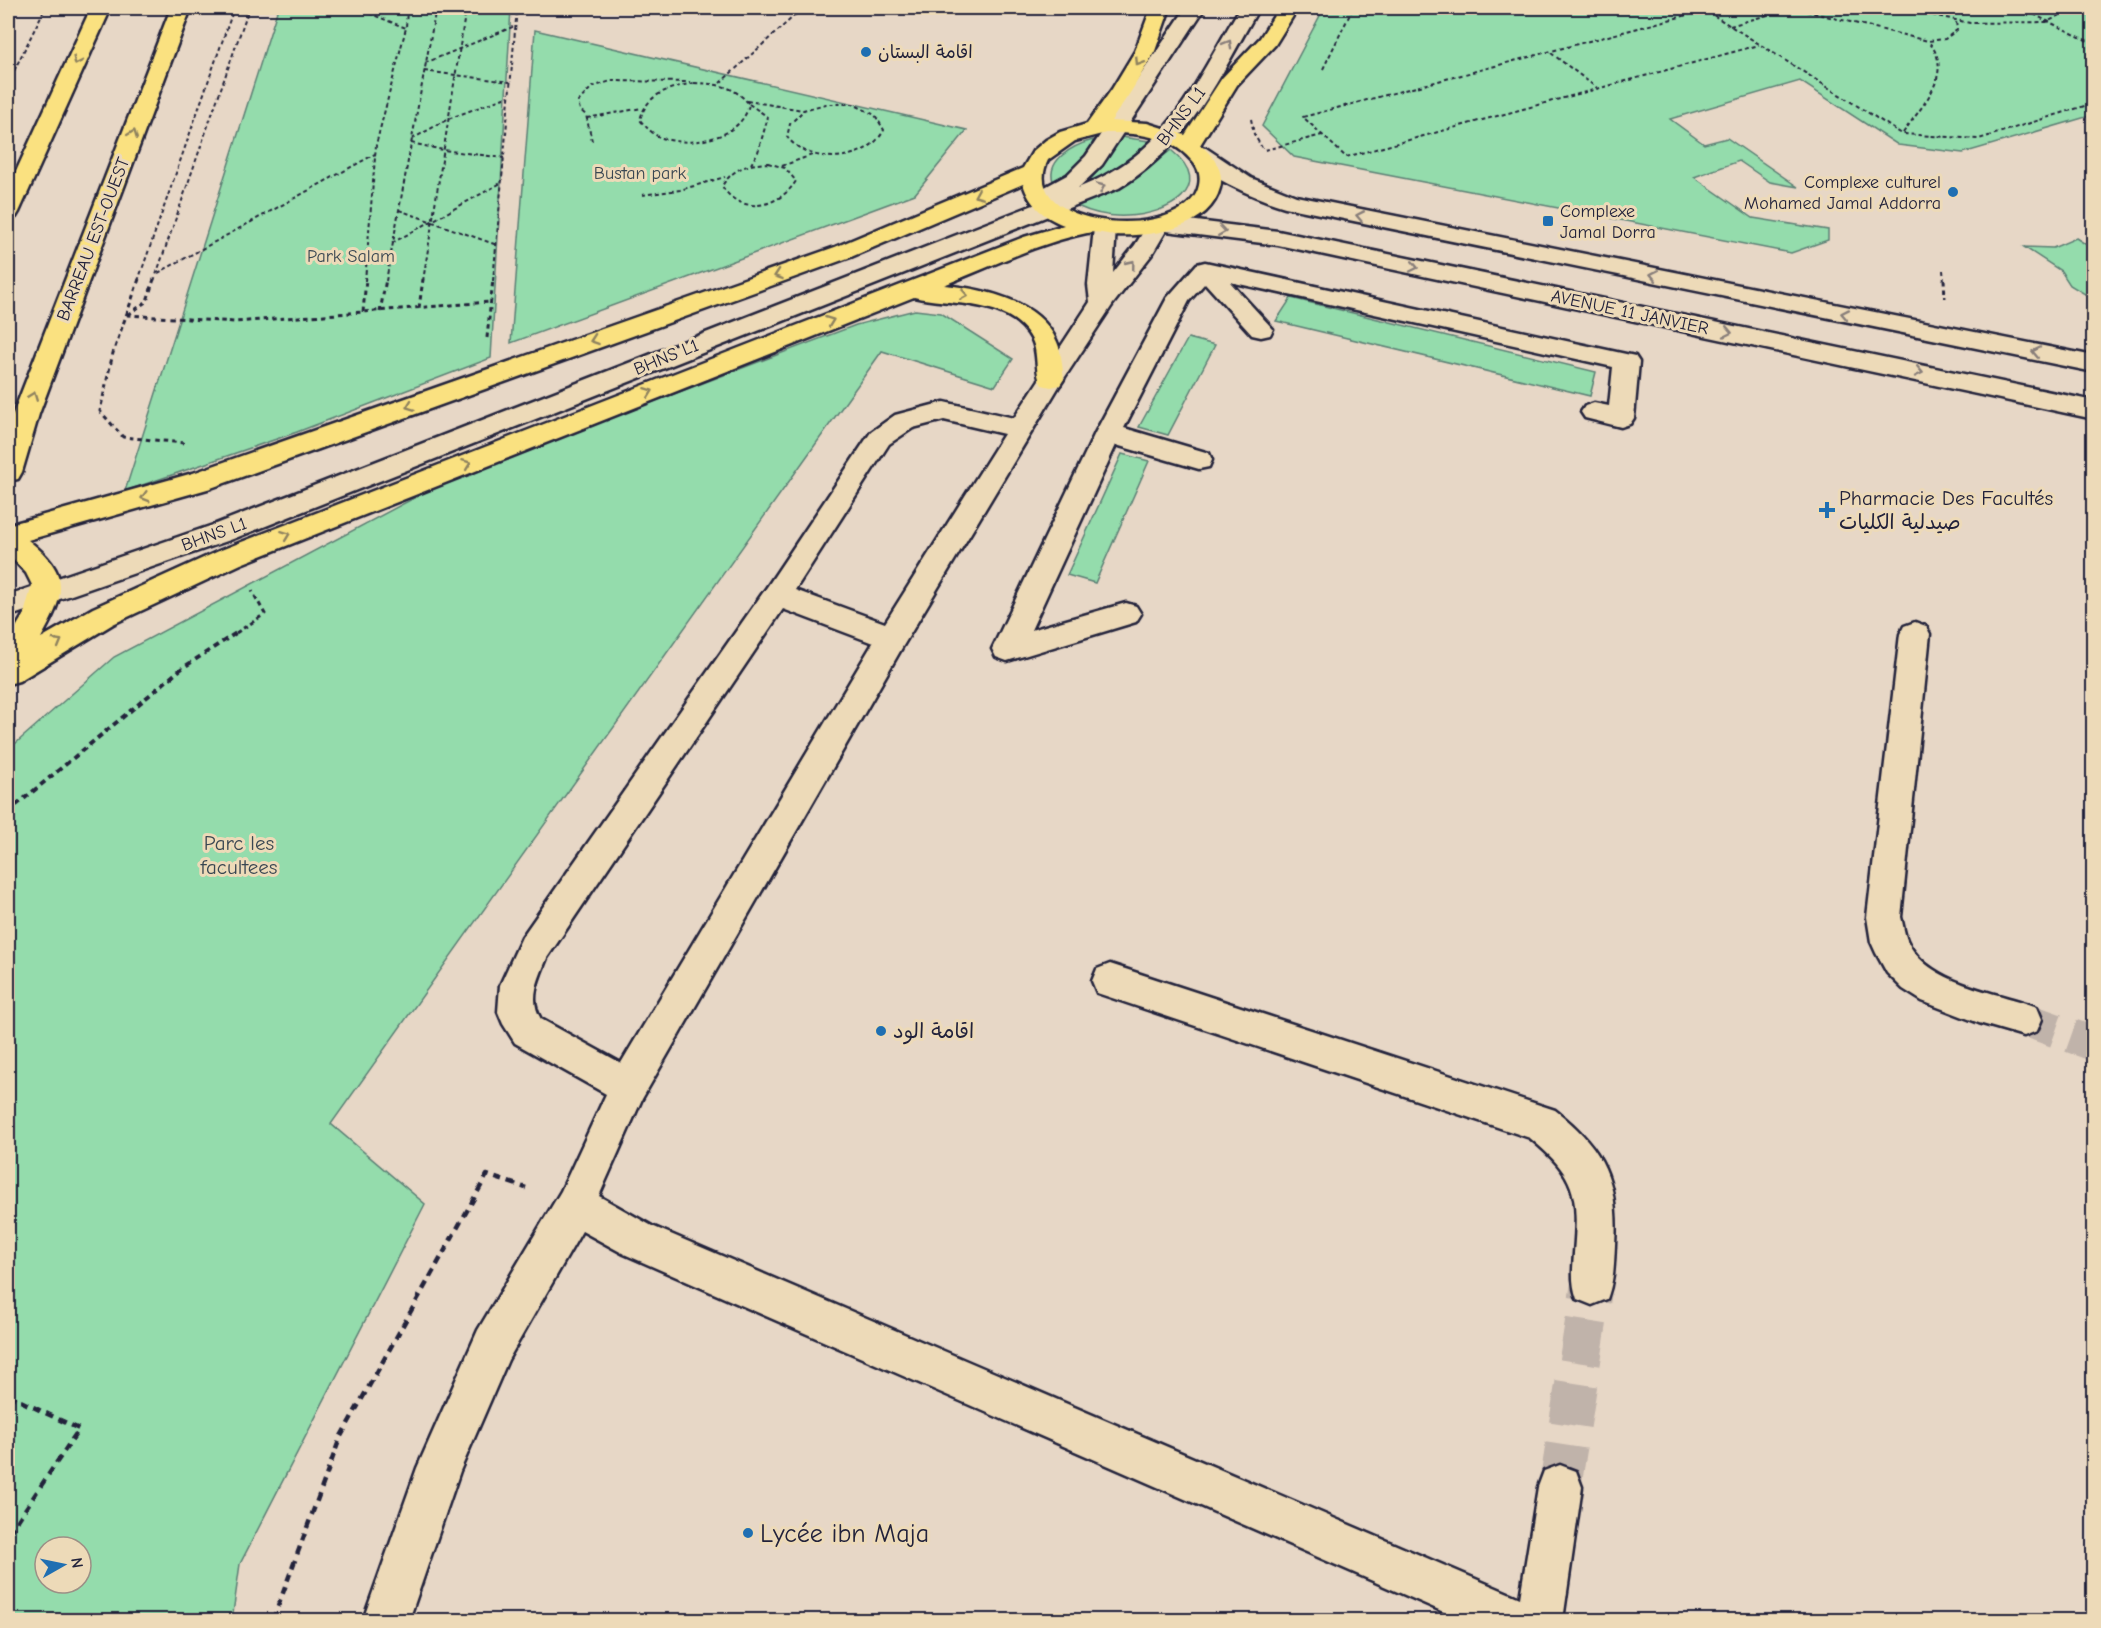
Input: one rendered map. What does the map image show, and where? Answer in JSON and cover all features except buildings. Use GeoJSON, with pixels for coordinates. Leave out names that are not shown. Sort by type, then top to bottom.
{"type":"FeatureCollection","features":[{"type":"Feature","properties":{"kind":"main road"},"geometry":{"type":"LineString","coordinates":[[8,212],[101,8]]}},
{"type":"Feature","properties":{"kind":"main road","name":"BARREAU EST-OUEST"},"geometry":{"type":"LineString","coordinates":[[8,472],[26,414],[181,8]]}},
{"type":"Feature","properties":{"kind":"main road"},"geometry":{"type":"LineString","coordinates":[[1094,129],[1122,90],[1145,51],[1160,8]]}},
{"type":"Feature","properties":{"kind":"main road"},"geometry":{"type":"LineString","coordinates":[[1186,145],[1229,82],[1268,41],[1288,8]]}},
{"type":"Feature","properties":{"kind":"main road"},"geometry":{"type":"LineString","coordinates":[[1118,127],[1145,129],[1186,145],[1207,166],[1211,179],[1208,193],[1199,205],[1184,216],[1161,225],[1132,229],[1096,226],[1069,219],[1045,202],[1033,185],[1032,172],[1042,153],[1055,142],[1072,134],[1118,127]]}},
{"type":"Feature","properties":{"kind":"main road"},"geometry":{"type":"LineString","coordinates":[[8,535],[201,481],[843,252],[1032,172]]}},
{"type":"Feature","properties":{"kind":"main road"},"geometry":{"type":"LineString","coordinates":[[8,672],[104,616],[231,556],[1032,242],[1096,226]]}},
{"type":"Feature","properties":{"kind":"main road"},"geometry":{"type":"LineString","coordinates":[[906,291],[964,294],[989,300],[1011,310],[1029,322],[1043,338],[1051,379]]}},
{"type":"Feature","properties":{"kind":"main road"},"geometry":{"type":"LineString","coordinates":[[8,540],[21,548],[32,560],[47,588],[32,629],[8,663]]}},
{"type":"Feature","properties":{"kind":"street","name":"BHNS L1"},"geometry":{"type":"LineString","coordinates":[[1045,202],[1083,175],[1118,127],[1137,93],[1195,8]]}},
{"type":"Feature","properties":{"kind":"street","name":"BHNS L1"},"geometry":{"type":"LineString","coordinates":[[8,597],[47,588],[224,532],[1045,202],[1110,183],[1141,164],[1186,145],[1194,105],[1250,8]]}},
{"type":"Feature","properties":{"kind":"street","name":"AVENUE 11 JANVIER"},"geometry":{"type":"LineString","coordinates":[[1186,145],[1231,178],[1255,191],[1286,201],[2094,364]]}},
{"type":"Feature","properties":{"kind":"street","name":"AVENUE 11 JANVIER"},"geometry":{"type":"LineString","coordinates":[[1161,225],[1278,238],[2094,410]]}},
{"type":"Feature","properties":{"kind":"street"},"geometry":{"type":"LineString","coordinates":[[386,1620],[439,1468],[489,1356],[575,1205],[629,1086],[892,638],[1051,379],[1102,302],[1161,225]]}},
{"type":"Feature","properties":{"kind":"street"},"geometry":{"type":"LineString","coordinates":[[1096,226],[1102,302]]}},
{"type":"Feature","properties":{"kind":"street"},"geometry":{"type":"LineString","coordinates":[[1205,269],[1261,329]]}},
{"type":"Feature","properties":{"kind":"street"},"geometry":{"type":"LineString","coordinates":[[1205,269],[1626,362],[1621,418],[1594,412]]}},
{"type":"Feature","properties":{"kind":"street"},"geometry":{"type":"LineString","coordinates":[[1126,614],[1007,649],[1108,433],[1179,298],[1205,269]]}},
{"type":"Feature","properties":{"kind":"street"},"geometry":{"type":"LineString","coordinates":[[629,1086],[597,1071],[528,1031],[516,1012],[518,985],[534,948],[777,595],[880,438],[904,421],[944,411],[1021,429]]}},
{"type":"Feature","properties":{"kind":"street"},"geometry":{"type":"LineString","coordinates":[[1108,433],[1199,460]]}},
{"type":"Feature","properties":{"kind":"street","name":"BHNS L1"},"geometry":{"type":"LineString","coordinates":[[8,606],[47,588]]}},
{"type":"Feature","properties":{"kind":"street"},"geometry":{"type":"LineString","coordinates":[[777,595],[892,638]]}},
{"type":"Feature","properties":{"kind":"street"},"geometry":{"type":"LineString","coordinates":[[1916,634],[1884,917],[1885,933],[1892,951],[1905,969],[1922,983],[1942,994],[2024,1019]]}},
{"type":"Feature","properties":{"kind":"street"},"geometry":{"type":"LineString","coordinates":[[1110,981],[1541,1123],[1563,1138],[1575,1152],[1592,1183],[1597,1208],[1592,1284]]}},
{"type":"Feature","properties":{"kind":"street"},"geometry":{"type":"LineString","coordinates":[[575,1205],[638,1240],[1515,1620]]}},
{"type":"Feature","properties":{"kind":"street"},"geometry":{"type":"LineString","coordinates":[[1540,1620],[1560,1487]]}},
{"type":"Feature","properties":{"kind":"path"},"geometry":{"type":"LineString","coordinates":[[8,83],[45,8]]}},
{"type":"Feature","properties":{"kind":"path"},"geometry":{"type":"LineString","coordinates":[[201,481],[188,444],[123,437],[100,411],[113,353],[234,8]]}},
{"type":"Feature","properties":{"kind":"path"},"geometry":{"type":"LineString","coordinates":[[127,315],[147,302],[249,8]]}},
{"type":"Feature","properties":{"kind":"path"},"geometry":{"type":"LineString","coordinates":[[356,8],[406,28]]}},
{"type":"Feature","properties":{"kind":"path"},"geometry":{"type":"LineString","coordinates":[[402,8],[419,8]]}},
{"type":"Feature","properties":{"kind":"path"},"geometry":{"type":"LineString","coordinates":[[363,312],[375,154],[406,28],[407,8]]}},
{"type":"Feature","properties":{"kind":"path"},"geometry":{"type":"LineString","coordinates":[[380,312],[436,8]]}},
{"type":"Feature","properties":{"kind":"path"},"geometry":{"type":"LineString","coordinates":[[419,308],[466,8]]}},
{"type":"Feature","properties":{"kind":"path"},"geometry":{"type":"LineString","coordinates":[[503,8],[516,13]]}},
{"type":"Feature","properties":{"kind":"path"},"geometry":{"type":"LineString","coordinates":[[484,379],[517,8]]}},
{"type":"Feature","properties":{"kind":"path"},"geometry":{"type":"LineString","coordinates":[[720,83],[803,8]]}},
{"type":"Feature","properties":{"kind":"path"},"geometry":{"type":"LineString","coordinates":[[1323,69],[1353,8]]}},
{"type":"Feature","properties":{"kind":"path"},"geometry":{"type":"LineString","coordinates":[[1730,26],[1792,8],[1928,40],[1944,39],[1957,30],[1956,21]]}},
{"type":"Feature","properties":{"kind":"path"},"geometry":{"type":"LineString","coordinates":[[1898,8],[1956,21],[2047,22],[2073,8]]}},
{"type":"Feature","properties":{"kind":"path"},"geometry":{"type":"LineString","coordinates":[[2021,8],[2094,44]]}},
{"type":"Feature","properties":{"kind":"path"},"geometry":{"type":"LineString","coordinates":[[1759,45],[1346,157],[1303,117],[1704,9],[1902,134],[1979,139],[2094,103]]}},
{"type":"Feature","properties":{"kind":"path"},"geometry":{"type":"LineString","coordinates":[[426,63],[515,26]]}},
{"type":"Feature","properties":{"kind":"path"},"geometry":{"type":"LineString","coordinates":[[1902,134],[1939,77],[1941,63],[1937,51],[1928,40]]}},
{"type":"Feature","properties":{"kind":"path"},"geometry":{"type":"LineString","coordinates":[[1550,52],[1598,88]]}},
{"type":"Feature","properties":{"kind":"path"},"geometry":{"type":"LineString","coordinates":[[424,71],[510,82]]}},
{"type":"Feature","properties":{"kind":"path"},"geometry":{"type":"LineString","coordinates":[[592,141],[586,118],[578,102],[584,92],[603,82],[623,79],[720,83],[740,91],[748,102],[768,117],[758,152],[751,164]]}},
{"type":"Feature","properties":{"kind":"path"},"geometry":{"type":"LineString","coordinates":[[694,82],[668,88],[652,97],[642,108],[640,120],[647,130],[662,138],[686,141],[711,138],[733,129],[746,117],[748,102]]}},
{"type":"Feature","properties":{"kind":"path"},"geometry":{"type":"LineString","coordinates":[[411,141],[448,119],[509,96]]}},
{"type":"Feature","properties":{"kind":"path"},"geometry":{"type":"LineString","coordinates":[[748,102],[804,110]]}},
{"type":"Feature","properties":{"kind":"path"},"geometry":{"type":"LineString","coordinates":[[847,103],[868,108],[880,117],[884,130],[877,142],[859,152],[836,157],[813,155],[797,149],[788,140],[786,130],[791,119],[804,110],[824,104],[847,103]]}},
{"type":"Feature","properties":{"kind":"path"},"geometry":{"type":"LineString","coordinates":[[586,118],[642,108]]}},
{"type":"Feature","properties":{"kind":"path"},"geometry":{"type":"LineString","coordinates":[[1264,150],[1322,135]]}},
{"type":"Feature","properties":{"kind":"path"},"geometry":{"type":"LineString","coordinates":[[411,141],[443,150],[504,158]]}},
{"type":"Feature","properties":{"kind":"path"},"geometry":{"type":"LineString","coordinates":[[158,273],[375,154]]}},
{"type":"Feature","properties":{"kind":"path"},"geometry":{"type":"LineString","coordinates":[[782,166],[813,155]]}},
{"type":"Feature","properties":{"kind":"path"},"geometry":{"type":"LineString","coordinates":[[642,195],[680,190],[726,177],[736,169],[751,164],[768,163],[782,166],[792,172],[796,181],[793,190],[783,199],[767,204],[751,205],[735,202],[725,195],[722,186],[726,177]]}},
{"type":"Feature","properties":{"kind":"path"},"geometry":{"type":"LineString","coordinates":[[392,243],[502,183]]}},
{"type":"Feature","properties":{"kind":"path"},"geometry":{"type":"LineString","coordinates":[[399,210],[497,245]]}},
{"type":"Feature","properties":{"kind":"path"},"geometry":{"type":"LineString","coordinates":[[127,315],[236,322],[490,302]]}},
{"type":"Feature","properties":{"kind":"path"},"geometry":{"type":"LineString","coordinates":[[8,812],[181,669],[264,614],[231,556]]}},
{"type":"Feature","properties":{"kind":"path"},"geometry":{"type":"LineString","coordinates":[[273,1620],[340,1438],[487,1175],[526,1188]]}},
{"type":"Feature","properties":{"kind":"path"},"geometry":{"type":"LineString","coordinates":[[8,1395],[79,1429],[8,1535]]}},
{"type":"Feature","properties":{"kind":"green space","name":"Park Salam"},"geometry":{"type":"Polygon","coordinates":[[[278,8],[511,8],[491,358],[297,432],[125,491],[278,8]]]}},
{"type":"Feature","properties":{"kind":"green space"},"geometry":{"type":"Polygon","coordinates":[[[1324,8],[2093,8],[2093,115],[1963,153],[1898,145],[1800,81],[1670,119],[1704,144],[1727,138],[1798,187],[1770,182],[1739,161],[1694,177],[1753,218],[1828,230],[1828,240],[1791,253],[1294,157],[1262,126],[1324,8]]]}},
{"type":"Feature","properties":{"kind":"green space","name":"Bustan park"},"geometry":{"type":"Polygon","coordinates":[[[535,30],[967,130],[915,194],[511,343],[535,30]]]}},
{"type":"Feature","properties":{"kind":"green space"},"geometry":{"type":"Polygon","coordinates":[[[1121,137],[1156,142],[1097,182],[1091,179],[1107,160],[1121,137]]]}},
{"type":"Feature","properties":{"kind":"green space"},"geometry":{"type":"Polygon","coordinates":[[[1093,140],[1084,161],[1055,186],[1052,177],[1056,162],[1069,150],[1093,140]]]}},
{"type":"Feature","properties":{"kind":"green space"},"geometry":{"type":"Polygon","coordinates":[[[1171,150],[1184,164],[1190,176],[1188,187],[1182,197],[1171,205],[1157,211],[1120,216],[1101,214],[1077,206],[1126,182],[1171,150]]]}},
{"type":"Feature","properties":{"kind":"green space"},"geometry":{"type":"Polygon","coordinates":[[[2076,238],[2093,249],[2093,299],[2070,285],[2061,271],[2024,247],[2053,248],[2076,238]]]}},
{"type":"Feature","properties":{"kind":"green space"},"geometry":{"type":"Polygon","coordinates":[[[1291,298],[1596,372],[1590,396],[1276,321],[1291,298]]]}},
{"type":"Feature","properties":{"kind":"green space","name":"Parc les facultees"},"geometry":{"type":"Polygon","coordinates":[[[915,310],[941,313],[1013,359],[995,386],[882,351],[331,1124],[425,1204],[240,1564],[232,1620],[8,1620],[8,750],[114,657],[450,479],[856,325],[915,310]]]}},
{"type":"Feature","properties":{"kind":"green space"},"geometry":{"type":"Polygon","coordinates":[[[1188,338],[1215,345],[1168,435],[1139,427],[1188,338]]]}},
{"type":"Feature","properties":{"kind":"green space"},"geometry":{"type":"Polygon","coordinates":[[[1122,454],[1149,461],[1095,583],[1067,575],[1122,454]]]}},
{"type":"Feature","properties":{"kind":"tunnel"},"geometry":{"type":"LineString","coordinates":[[2024,1019],[2094,1044]]}},
{"type":"Feature","properties":{"kind":"tunnel"},"geometry":{"type":"LineString","coordinates":[[1560,1487],[1592,1284]]}},
{"type":"Feature","properties":{"kind":"place","name":"اقامة البستان"},"geometry":{"type":"Point","coordinates":[866,52]}},
{"type":"Feature","properties":{"kind":"place","name":"Complexe culturel Mohamed Jamal Addorra"},"geometry":{"type":"Point","coordinates":[1953,192]}},
{"type":"Feature","properties":{"kind":"place","name":"Complexe Jamal Dorra"},"geometry":{"type":"Point","coordinates":[1548,221]}},
{"type":"Feature","properties":{"kind":"place","name":"Pharmacie Des Facultés صيدلية الكليات"},"geometry":{"type":"Point","coordinates":[1827,510]}},
{"type":"Feature","properties":{"kind":"place","name":"اقامة الود"},"geometry":{"type":"Point","coordinates":[881,1031]}},
{"type":"Feature","properties":{"kind":"place","name":"Lycée ibn Maja"},"geometry":{"type":"Point","coordinates":[748,1533]}}]}
